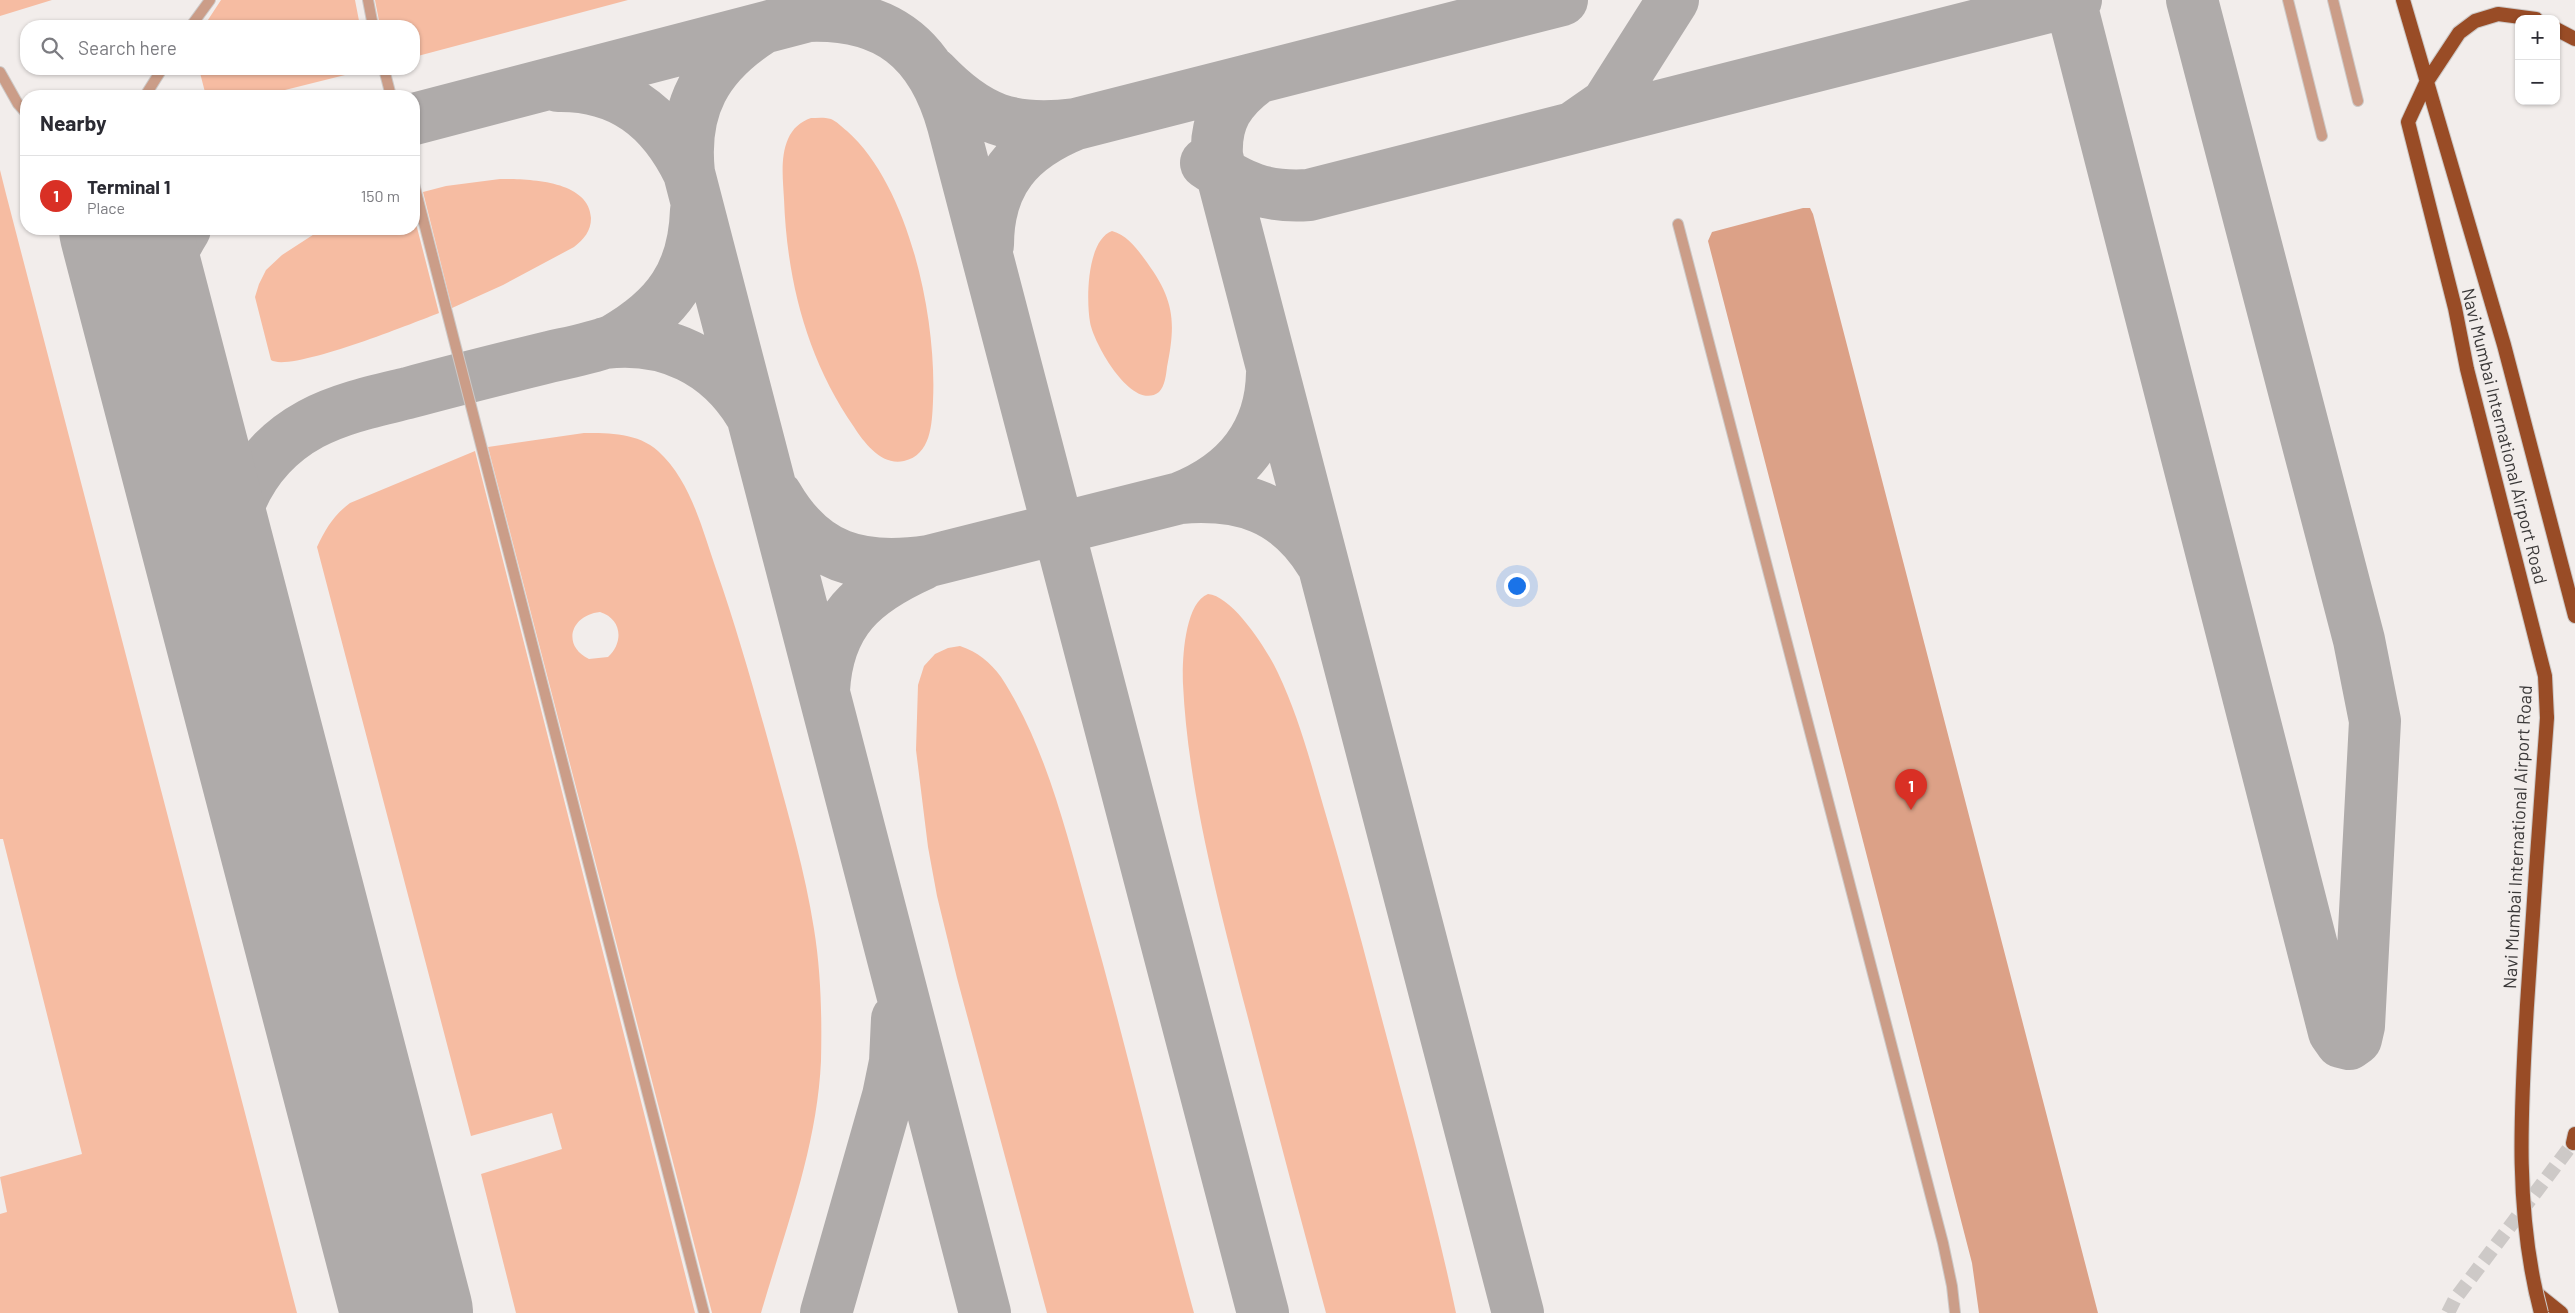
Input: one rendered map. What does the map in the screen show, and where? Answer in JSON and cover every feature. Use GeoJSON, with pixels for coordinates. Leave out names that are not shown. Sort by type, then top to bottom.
{"type":"FeatureCollection","features":[{"type":"Feature","properties":{"kind":"highway","name":"Navi Mumbai International Airport Road"},"geometry":{"type":"LineString","coordinates":[[2403,0],[2504,345],[2575,616]]}},
{"type":"Feature","properties":{"kind":"highway"},"geometry":{"type":"LineString","coordinates":[[2426,83],[2459,33],[2475,21],[2498,14],[2515,16]]}},
{"type":"Feature","properties":{"kind":"highway"},"geometry":{"type":"LineString","coordinates":[[2560,31],[2575,38]]}},
{"type":"Feature","properties":{"kind":"highway","name":"Navi Mumbai International Airport Road"},"geometry":{"type":"LineString","coordinates":[[2426,83],[2408,122],[2455,308],[2469,379],[2545,676],[2547,718],[2531,931],[2521,1131],[2526,1240],[2541,1313]]}},
{"type":"Feature","properties":{"kind":"highway"},"geometry":{"type":"LineString","coordinates":[[2536,1293],[2561,1313]]}},
{"type":"Feature","properties":{"kind":"lane"},"geometry":{"type":"LineString","coordinates":[[195,20],[210,0]]}},
{"type":"Feature","properties":{"kind":"lane"},"geometry":{"type":"LineString","coordinates":[[368,0],[373,20]]}},
{"type":"Feature","properties":{"kind":"lane"},"geometry":{"type":"LineString","coordinates":[[2288,0],[2322,136]]}},
{"type":"Feature","properties":{"kind":"lane"},"geometry":{"type":"LineString","coordinates":[[2334,0],[2358,101]]}},
{"type":"Feature","properties":{"kind":"lane"},"geometry":{"type":"LineString","coordinates":[[0,72],[20,106]]}},
{"type":"Feature","properties":{"kind":"lane"},"geometry":{"type":"LineString","coordinates":[[148,90],[158,75]]}},
{"type":"Feature","properties":{"kind":"lane"},"geometry":{"type":"LineString","coordinates":[[386,75],[389,90]]}},
{"type":"Feature","properties":{"kind":"lane"},"geometry":{"type":"LineString","coordinates":[[420,207],[704,1313]]}},
{"type":"Feature","properties":{"kind":"lane"},"geometry":{"type":"LineString","coordinates":[[1678,224],[1943,1243],[1952,1286],[1954,1313]]}},
{"type":"Feature","properties":{"kind":"shaded area"},"geometry":{"type":"Polygon","coordinates":[[[0,0],[52,0],[0,16],[0,0]]]}},
{"type":"Feature","properties":{"kind":"shaded area"},"geometry":{"type":"Polygon","coordinates":[[[221,0],[355,0],[359,20],[208,20],[221,0]]]}},
{"type":"Feature","properties":{"kind":"shaded area"},"geometry":{"type":"Polygon","coordinates":[[[375,0],[628,0],[420,55],[420,20],[379,20],[375,0]]]}},
{"type":"Feature","properties":{"kind":"shaded area"},"geometry":{"type":"Polygon","coordinates":[[[201,75],[345,75],[285,90],[204,90],[201,75]]]}},
{"type":"Feature","properties":{"kind":"shaded area"},"geometry":{"type":"Polygon","coordinates":[[[811,118],[826,118],[835,121],[869,155],[888,185],[903,220],[915,257],[930,333],[933,368],[933,410],[931,429],[925,445],[913,458],[904,461],[896,462],[881,457],[858,434],[824,374],[802,318],[795,289],[786,230],[783,169],[785,146],[790,135],[803,121],[811,118]]]}},
{"type":"Feature","properties":{"kind":"shaded area"},"geometry":{"type":"Polygon","coordinates":[[[0,170],[297,1313],[0,1313],[0,1214],[7,1212],[0,1177],[82,1154],[3,839],[0,839],[0,170]]]}},
{"type":"Feature","properties":{"kind":"shaded area"},"geometry":{"type":"Polygon","coordinates":[[[500,179],[541,181],[569,189],[580,196],[588,205],[591,218],[590,227],[584,238],[574,247],[503,285],[452,308],[423,192],[446,186],[500,179]]]}},
{"type":"Feature","properties":{"kind":"shaded area"},"geometry":{"type":"Polygon","coordinates":[[[1112,231],[1126,238],[1140,253],[1161,284],[1170,309],[1172,335],[1165,380],[1159,392],[1148,396],[1137,393],[1116,372],[1098,344],[1090,322],[1088,299],[1093,258],[1097,246],[1112,231]]]}},
{"type":"Feature","properties":{"kind":"shaded area"},"geometry":{"type":"Polygon","coordinates":[[[313,235],[419,235],[439,313],[379,336],[302,360],[283,362],[271,360],[255,297],[266,270],[282,255],[313,235]]]}},
{"type":"Feature","properties":{"kind":"shaded area"},"geometry":{"type":"Polygon","coordinates":[[[584,433],[623,435],[633,437],[650,445],[669,463],[687,491],[700,522],[732,617],[791,824],[801,866],[814,929],[820,994],[821,1061],[813,1125],[799,1188],[761,1313],[712,1313],[488,447],[584,433]],[[600,612],[590,614],[576,624],[573,631],[575,646],[580,653],[589,659],[608,657],[617,645],[618,632],[616,625],[607,615],[600,612]]]}},
{"type":"Feature","properties":{"kind":"shaded area"},"geometry":{"type":"Polygon","coordinates":[[[475,451],[695,1313],[516,1313],[481,1174],[562,1149],[552,1113],[471,1136],[317,547],[331,522],[350,503],[475,451]]]}},
{"type":"Feature","properties":{"kind":"shaded area"},"geometry":{"type":"Polygon","coordinates":[[[1208,594],[1218,597],[1228,604],[1249,626],[1278,673],[1298,721],[1362,943],[1427,1191],[1456,1313],[1326,1313],[1226,934],[1198,808],[1191,766],[1183,684],[1184,649],[1189,621],[1194,609],[1200,600],[1208,594]]]}},
{"type":"Feature","properties":{"kind":"shaded area"},"geometry":{"type":"Polygon","coordinates":[[[960,646],[983,658],[1001,677],[1017,704],[1043,760],[1063,820],[1102,960],[1194,1313],[1047,1313],[957,978],[937,896],[928,847],[916,750],[918,685],[924,666],[935,654],[948,648],[960,646]]]}},
{"type":"Feature","properties":{"kind":"building"},"geometry":{"type":"Polygon","coordinates":[[[1803,208],[1810,208],[1813,214],[2098,1313],[1979,1313],[1972,1263],[1708,241],[1712,232],[1803,208]]]}},
{"type":"Feature","properties":{"kind":"taxiway"},"geometry":{"type":"LineString","coordinates":[[933,73],[965,102],[997,119],[1014,124],[1033,126],[1076,124],[1562,0]]}},
{"type":"Feature","properties":{"kind":"taxiway"},"geometry":{"type":"LineString","coordinates":[[1574,127],[1607,104],[1673,0]]}},
{"type":"Feature","properties":{"kind":"taxiway"},"geometry":{"type":"LineString","coordinates":[[2070,0],[2334,1032],[2341,1042],[2349,1044],[2356,1039],[2359,1026],[2375,721],[2359,640],[2192,0]]}},
{"type":"Feature","properties":{"kind":"taxiway"},"geometry":{"type":"LineString","coordinates":[[1206,163],[1231,179],[1266,193],[1309,195],[2076,0]]}},
{"type":"Feature","properties":{"kind":"taxiway"},"geometry":{"type":"LineString","coordinates":[[420,117],[808,16],[836,17],[861,21],[883,29],[902,41],[919,56],[933,75],[944,98],[953,125],[1263,1313]]}},
{"type":"Feature","properties":{"kind":"taxiway"},"geometry":{"type":"LineString","coordinates":[[760,30],[725,58],[712,73],[702,90],[694,108],[690,128],[688,150],[689,173],[985,1313]]}},
{"type":"Feature","properties":{"kind":"taxiway"},"geometry":{"type":"LineString","coordinates":[[1256,79],[1238,94],[1226,111],[1218,132],[1217,156],[1518,1313]]}},
{"type":"Feature","properties":{"kind":"taxiway"},"geometry":{"type":"LineString","coordinates":[[558,86],[581,87],[601,91],[620,98],[637,108],[666,136],[689,173]]}},
{"type":"Feature","properties":{"kind":"taxiway"},"geometry":{"type":"LineString","coordinates":[[988,245],[989,223],[994,203],[1001,185],[1011,170],[1023,156],[1038,144],[1076,124]]}},
{"type":"Feature","properties":{"kind":"taxiway"},"geometry":{"type":"LineString","coordinates":[[222,605],[226,551],[232,525],[241,501],[252,478],[268,458],[287,440],[322,418],[358,406],[614,340],[649,315],[663,302],[674,287],[690,253],[696,210]]}},
{"type":"Feature","properties":{"kind":"taxiway"},"geometry":{"type":"LineString","coordinates":[[156,348],[155,331],[160,286],[164,272],[181,235]]}},
{"type":"Feature","properties":{"kind":"taxiway"},"geometry":{"type":"LineString","coordinates":[[605,343],[649,344],[669,348],[688,356],[706,366],[722,379],[750,413]]}},
{"type":"Feature","properties":{"kind":"taxiway"},"geometry":{"type":"LineString","coordinates":[[777,496],[791,517],[806,534],[841,556],[881,564],[929,561],[1180,498],[1200,489],[1218,478],[1247,451],[1265,416],[1270,395],[1272,373]]}},
{"type":"Feature","properties":{"kind":"taxiway"},"geometry":{"type":"LineString","coordinates":[[1180,498],[1223,498],[1261,508],[1278,516],[1293,528],[1308,543],[1321,562]]}},
{"type":"Feature","properties":{"kind":"taxiway"},"geometry":{"type":"LineString","coordinates":[[824,690],[827,666],[833,645],[841,627],[852,611],[883,585],[923,564]]}},
{"type":"Feature","properties":{"kind":"taxiway"},"geometry":{"type":"LineString","coordinates":[[826,1313],[888,1096],[895,1062],[897,1019]]}},
{"type":"Feature","properties":{"kind":"runway"},"geometry":{"type":"LineString","coordinates":[[127,235],[407,1313]]}},
{"type":"Feature","properties":{"kind":"tunnel"},"geometry":{"type":"LineString","coordinates":[[2448,1313],[2455,1299],[2573,1143]]}},
{"type":"Feature","properties":{"kind":"place","name":"Terminal 1"},"geometry":{"type":"Point","coordinates":[1911,810]}}]}
